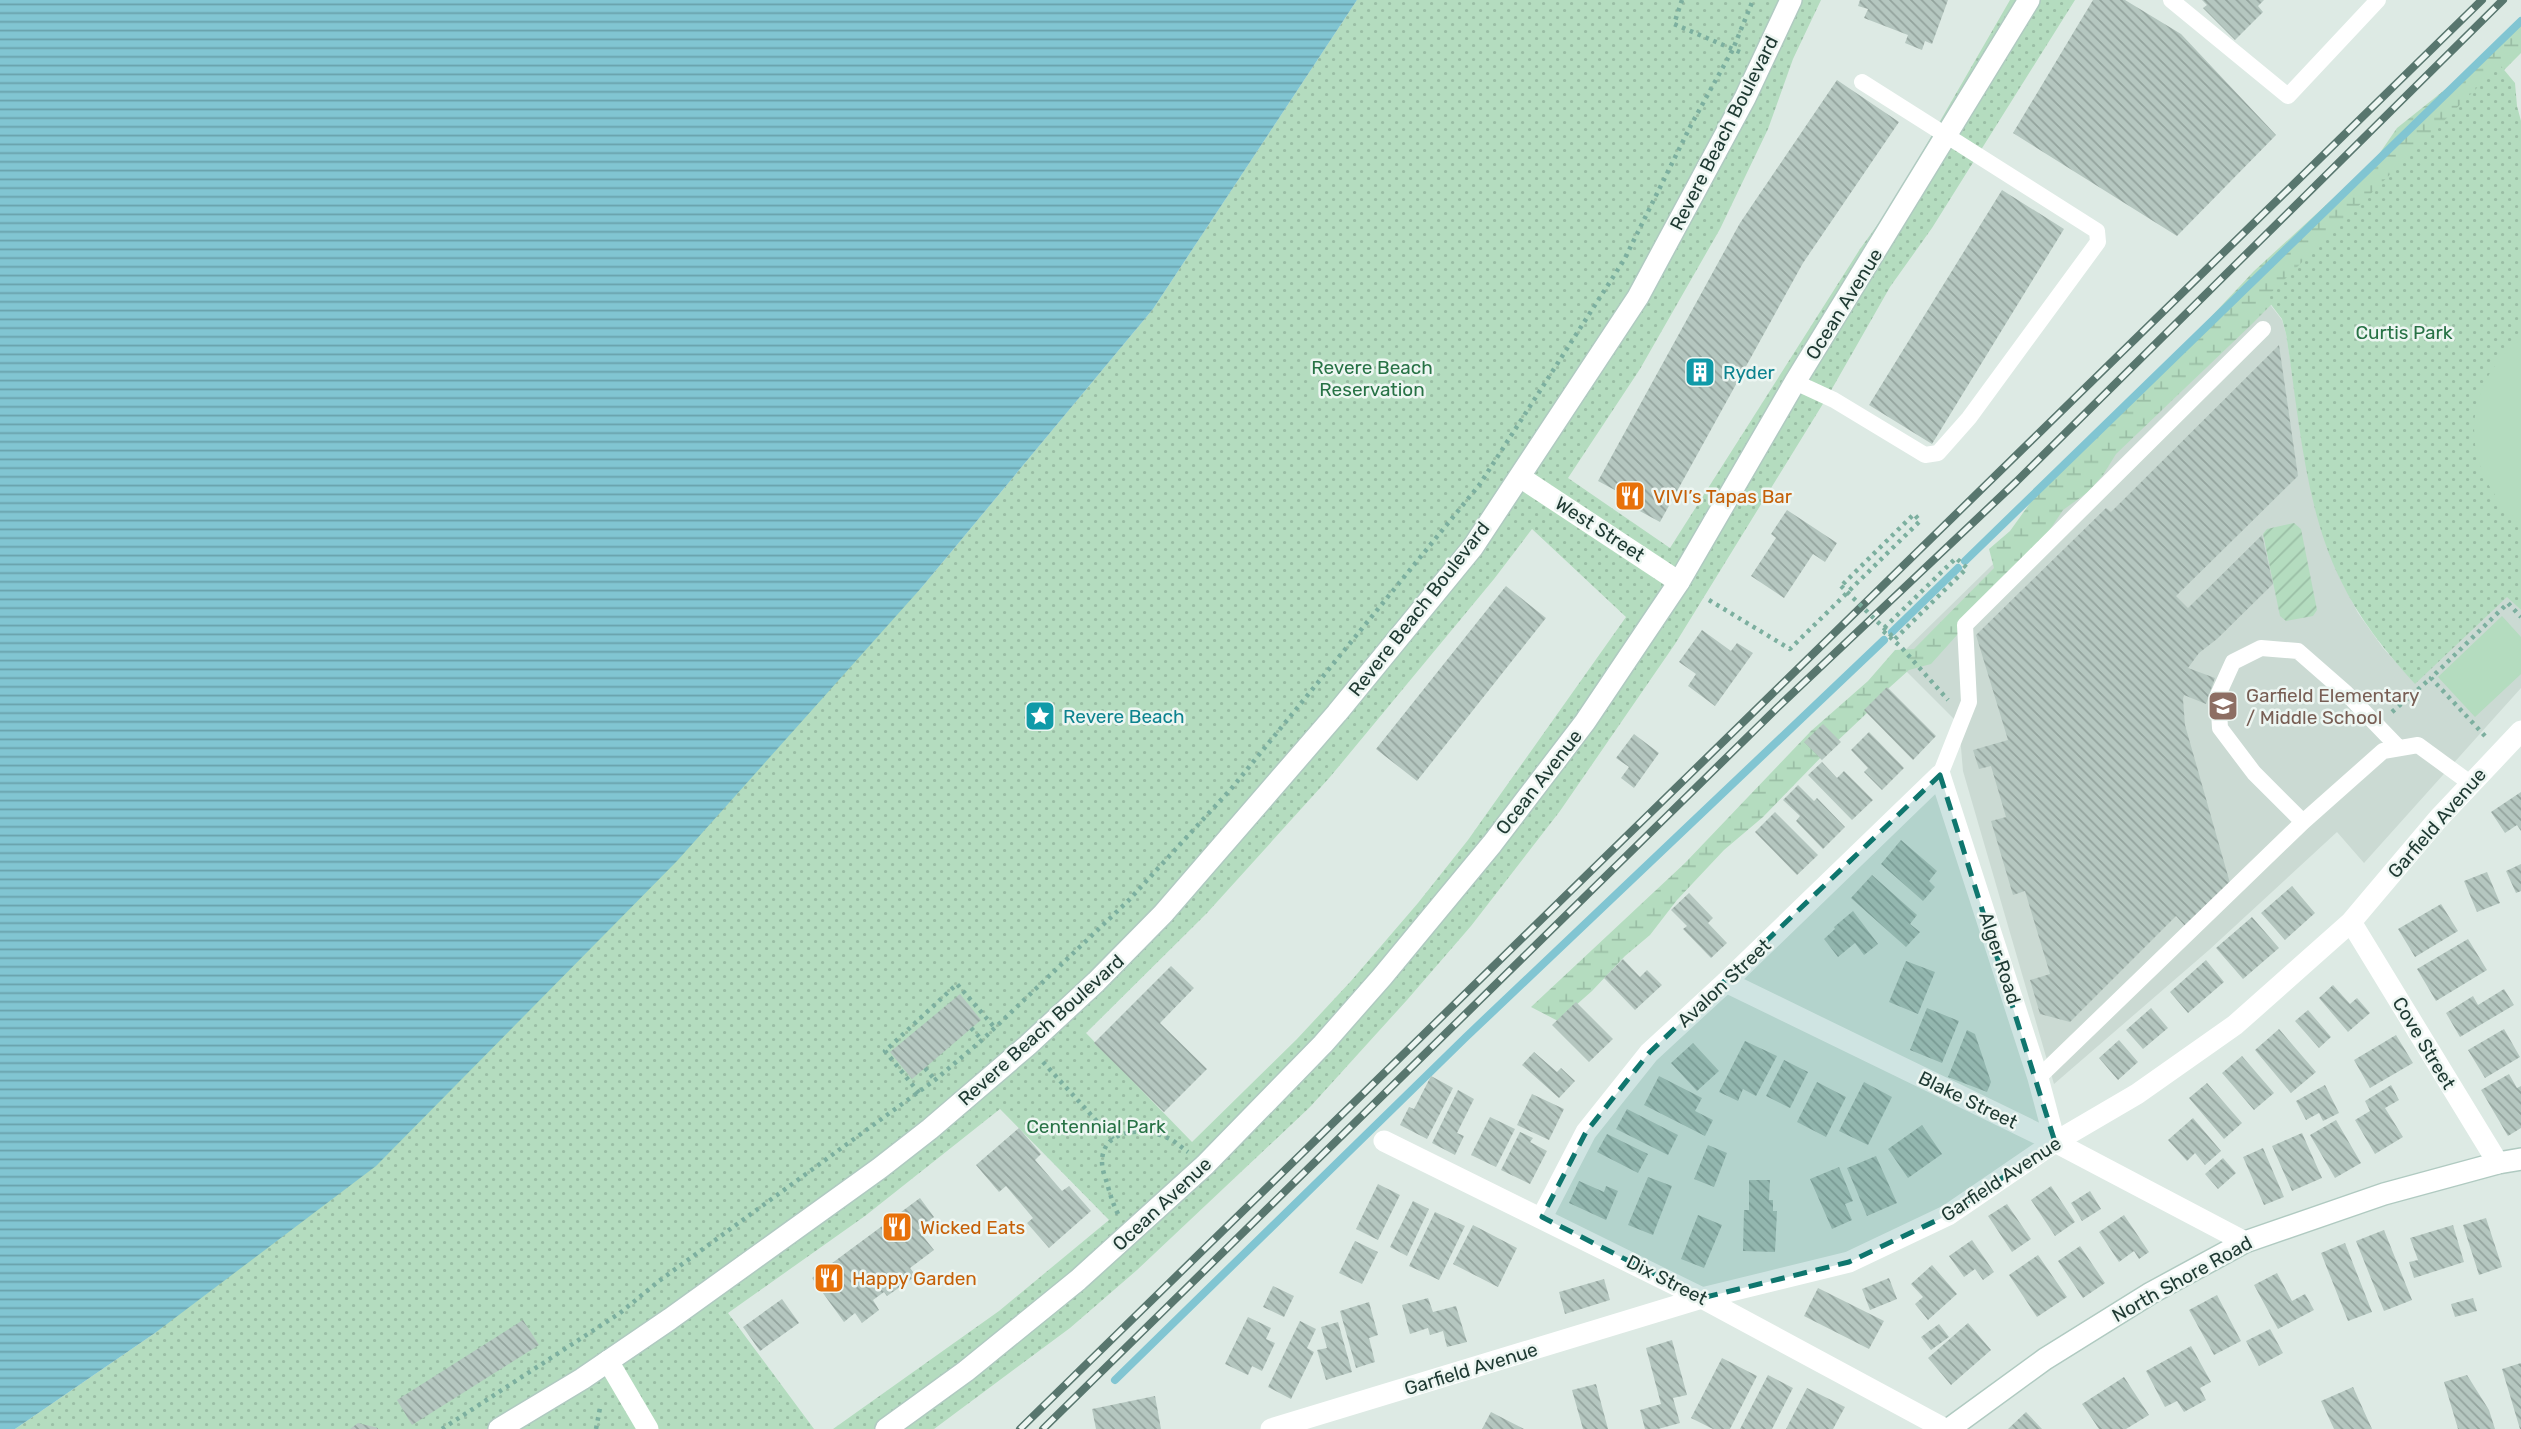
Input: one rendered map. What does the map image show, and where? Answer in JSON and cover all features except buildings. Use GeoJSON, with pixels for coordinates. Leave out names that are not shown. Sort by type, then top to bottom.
{"type":"FeatureCollection","features":[{"type":"Feature","properties":{"kind":"main road","name":"Revere Beach Boulevard"},"geometry":{"type":"LineString","coordinates":[[499,1429],[607,1361],[773,1247],[930,1129],[1028,1045],[1136,944],[1311,743],[1473,547],[1638,297],[1762,61],[1791,0]]}},
{"type":"Feature","properties":{"kind":"main road","name":"Ocean Avenue"},"geometry":{"type":"LineString","coordinates":[[886,1429],[1035,1316],[1205,1165],[1323,1045],[1458,885],[1586,722],[1679,582],[1795,383],[2029,0]]}},
{"type":"Feature","properties":{"kind":"main road","name":"West Street"},"geometry":{"type":"LineString","coordinates":[[1520,477],[1679,582]]}},
{"type":"Feature","properties":{"kind":"main road","name":"Garfield Avenue"},"geometry":{"type":"LineString","coordinates":[[1277,1428],[1702,1298],[1849,1262],[1948,1215],[2055,1142],[2137,1094],[2235,1025],[2351,922],[2470,783],[2521,731]]}},
{"type":"Feature","properties":{"kind":"main road","name":"Avalon Street"},"geometry":{"type":"LineString","coordinates":[[1542,1217],[1586,1132],[1649,1053],[1941,775]]}},
{"type":"Feature","properties":{"kind":"main road","name":"Alger Road"},"geometry":{"type":"LineString","coordinates":[[1941,775],[2038,1078],[2055,1142]]}},
{"type":"Feature","properties":{"kind":"main road","name":"Cove Street"},"geometry":{"type":"LineString","coordinates":[[2351,922],[2498,1163]]}},
{"type":"Feature","properties":{"kind":"main road","name":"Blake Street"},"geometry":{"type":"LineString","coordinates":[[1726,982],[2055,1142],[2245,1242]]}},
{"type":"Feature","properties":{"kind":"main road","name":"Dix Street"},"geometry":{"type":"LineString","coordinates":[[1384,1140],[1702,1298],[1947,1429]]}},
{"type":"Feature","properties":{"kind":"main road","name":"North Shore Road"},"geometry":{"type":"LineString","coordinates":[[1947,1429],[2045,1359],[2151,1293],[2245,1242],[2385,1194],[2521,1159]]}},
{"type":"Feature","properties":{"kind":"main road"},"geometry":{"type":"LineString","coordinates":[[607,1361],[648,1429]]}},
{"type":"Feature","properties":{"kind":"lane"},"geometry":{"type":"LineString","coordinates":[[2171,0],[2288,96],[2378,0]]}},
{"type":"Feature","properties":{"kind":"lane"},"geometry":{"type":"LineString","coordinates":[[1795,383],[1834,400],[1925,455],[1938,453],[1969,418],[2098,242],[2097,231],[1862,82]]}},
{"type":"Feature","properties":{"kind":"lane"},"geometry":{"type":"LineString","coordinates":[[1941,775],[1969,702],[1965,625],[2263,329]]}},
{"type":"Feature","properties":{"kind":"lane"},"geometry":{"type":"LineString","coordinates":[[2303,822],[2254,773],[2220,728],[2218,695],[2233,662],[2261,648],[2298,651],[2346,693],[2399,748]]}},
{"type":"Feature","properties":{"kind":"lane"},"geometry":{"type":"LineString","coordinates":[[2038,1078],[2303,822],[2383,751],[2418,745],[2470,783]]}},
{"type":"Feature","properties":{"kind":"path"},"geometry":{"type":"LineString","coordinates":[[1682,0],[1674,24],[1762,61]]}},
{"type":"Feature","properties":{"kind":"path"},"geometry":{"type":"LineString","coordinates":[[442,1429],[620,1313],[659,1281],[919,1093],[982,1040],[1128,901],[1231,789],[1480,485],[1624,260],[1691,125],[1733,49],[1753,0]]}},
{"type":"Feature","properties":{"kind":"path"},"geometry":{"type":"LineString","coordinates":[[1709,600],[1790,649],[1920,521],[1914,514],[1841,586],[1895,639],[1967,568],[1956,558],[1882,630],[1901,647],[1963,716]]}},
{"type":"Feature","properties":{"kind":"path"},"geometry":{"type":"LineString","coordinates":[[2390,714],[2508,603],[2521,617]]}},
{"type":"Feature","properties":{"kind":"path"},"geometry":{"type":"LineString","coordinates":[[2431,678],[2485,736]]}},
{"type":"Feature","properties":{"kind":"path"},"geometry":{"type":"LineString","coordinates":[[919,1093],[885,1051],[957,984],[995,1028]]}},
{"type":"Feature","properties":{"kind":"path"},"geometry":{"type":"LineString","coordinates":[[971,1028],[982,1040]]}},
{"type":"Feature","properties":{"kind":"path"},"geometry":{"type":"LineString","coordinates":[[1028,1045],[1113,1139]]}},
{"type":"Feature","properties":{"kind":"path"},"geometry":{"type":"LineString","coordinates":[[925,1068],[935,1080]]}},
{"type":"Feature","properties":{"kind":"path"},"geometry":{"type":"LineString","coordinates":[[1130,1234],[1113,1205],[1102,1164],[1104,1150],[1113,1139],[1124,1133],[1145,1131],[1170,1139],[1205,1165]]}},
{"type":"Feature","properties":{"kind":"path"},"geometry":{"type":"LineString","coordinates":[[596,1429],[600,1408]]}},
{"type":"Feature","properties":{"kind":"highlighted area"},"geometry":{"type":"Polygon","coordinates":[[[1940,775],[2055,1142],[1948,1215],[1849,1262],[1702,1298],[1542,1217],[1586,1132],[1649,1053],[1940,775]]]}},
{"type":"Feature","properties":{"kind":"shaded area","name":"Garfield Elementary / Middle School"},"geometry":{"type":"Polygon","coordinates":[[[2265,298],[2282,320],[2309,480],[2340,578],[2358,613],[2383,648],[2415,683],[2507,596],[2521,610],[2521,688],[2364,863],[2337,832],[2209,950],[2054,1084],[1963,771],[1959,724],[1895,660],[2265,298]]]}},
{"type":"Feature","properties":{"kind":"green space","name":"Revere Beach Reservation"},"geometry":{"type":"Polygon","coordinates":[[[1357,0],[1821,0],[1793,59],[1768,129],[1720,229],[1640,369],[1568,478],[1670,548],[1860,249],[1891,206],[2010,0],[2075,0],[1932,228],[1890,287],[1829,394],[1675,644],[1560,811],[1471,926],[1310,1107],[1137,1270],[1070,1328],[934,1429],[833,1429],[999,1311],[1109,1220],[1000,1109],[865,1216],[728,1313],[814,1429],[15,1429],[155,1333],[922,587],[1153,309],[1357,0]],[[1532,529],[1494,579],[1330,777],[1207,913],[1086,1033],[1192,1142],[1297,1039],[1418,903],[1468,840],[1626,617],[1532,529]]]}},
{"type":"Feature","properties":{"kind":"green space"},"geometry":{"type":"Polygon","coordinates":[[[2521,21],[2521,53],[2252,324],[2116,454],[2103,475],[2088,492],[2063,510],[2045,537],[1931,664],[1909,670],[1880,696],[1868,712],[1763,817],[1724,850],[1677,900],[1650,935],[1558,1021],[1531,1007],[1685,863],[1811,731],[1868,681],[1895,650],[1914,649],[1994,568],[1989,549],[2010,531],[2043,485],[2162,369],[2254,271],[2375,160],[2397,128],[2482,60],[2521,21]]]}},
{"type":"Feature","properties":{"kind":"green space","name":"Curtis Park"},"geometry":{"type":"Polygon","coordinates":[[[2500,65],[2515,83],[2521,121],[2521,610],[2507,597],[2415,684],[2364,621],[2347,594],[2328,551],[2318,521],[2304,459],[2286,334],[2282,319],[2266,298],[2500,65]]]}},
{"type":"Feature","properties":{"kind":"green space"},"geometry":{"type":"Polygon","coordinates":[[[2521,339],[2521,522],[2501,502],[2486,480],[2477,456],[2474,430],[2477,405],[2486,381],[2500,359],[2521,339]]]}},
{"type":"Feature","properties":{"kind":"green space"},"geometry":{"type":"Polygon","coordinates":[[[2294,523],[2301,529],[2317,610],[2313,616],[2286,621],[2280,616],[2263,534],[2267,529],[2294,523]]]}},
{"type":"Feature","properties":{"kind":"green space"},"geometry":{"type":"Polygon","coordinates":[[[2502,616],[2521,637],[2521,674],[2475,717],[2438,677],[2502,616]]]}},
{"type":"Feature","properties":{"kind":"water"},"geometry":{"type":"Polygon","coordinates":[[[0,0],[1357,0],[1153,309],[922,587],[677,861],[376,1166],[155,1333],[15,1429],[0,1429],[0,0]]]}},
{"type":"Feature","properties":{"kind":"waterway"},"geometry":{"type":"LineString","coordinates":[[1965,561],[2521,21]]}},
{"type":"Feature","properties":{"kind":"waterway"},"geometry":{"type":"LineString","coordinates":[[1892,632],[1958,568]]}},
{"type":"Feature","properties":{"kind":"waterway"},"geometry":{"type":"LineString","coordinates":[[1115,1380],[1466,1037],[1884,640]]}},
{"type":"Feature","properties":{"kind":"railway"},"geometry":{"type":"LineString","coordinates":[[1020,1429],[2482,0]]}},
{"type":"Feature","properties":{"kind":"railway"},"geometry":{"type":"LineString","coordinates":[[1043,1429],[1776,709],[2016,482],[2503,0]]}},
{"type":"Feature","properties":{"kind":"place","name":"Ryder"},"geometry":{"type":"Point","coordinates":[1700,372]}},
{"type":"Feature","properties":{"kind":"place","name":"VIVI’s Tapas Bar"},"geometry":{"type":"Point","coordinates":[1630,496]}},
{"type":"Feature","properties":{"kind":"place","name":"Garfield Elementary / Middle School"},"geometry":{"type":"Point","coordinates":[2223,706]}},
{"type":"Feature","properties":{"kind":"place","name":"Revere Beach"},"geometry":{"type":"Point","coordinates":[1040,716]}},
{"type":"Feature","properties":{"kind":"place","name":"Wicked Eats"},"geometry":{"type":"Point","coordinates":[897,1227]}},
{"type":"Feature","properties":{"kind":"place","name":"Happy Garden"},"geometry":{"type":"Point","coordinates":[829,1278]}},
{"type":"Feature","properties":{"kind":"park label","name":"Centennial Park"},"geometry":{"type":"Point","coordinates":[1096,1126]}}]}
